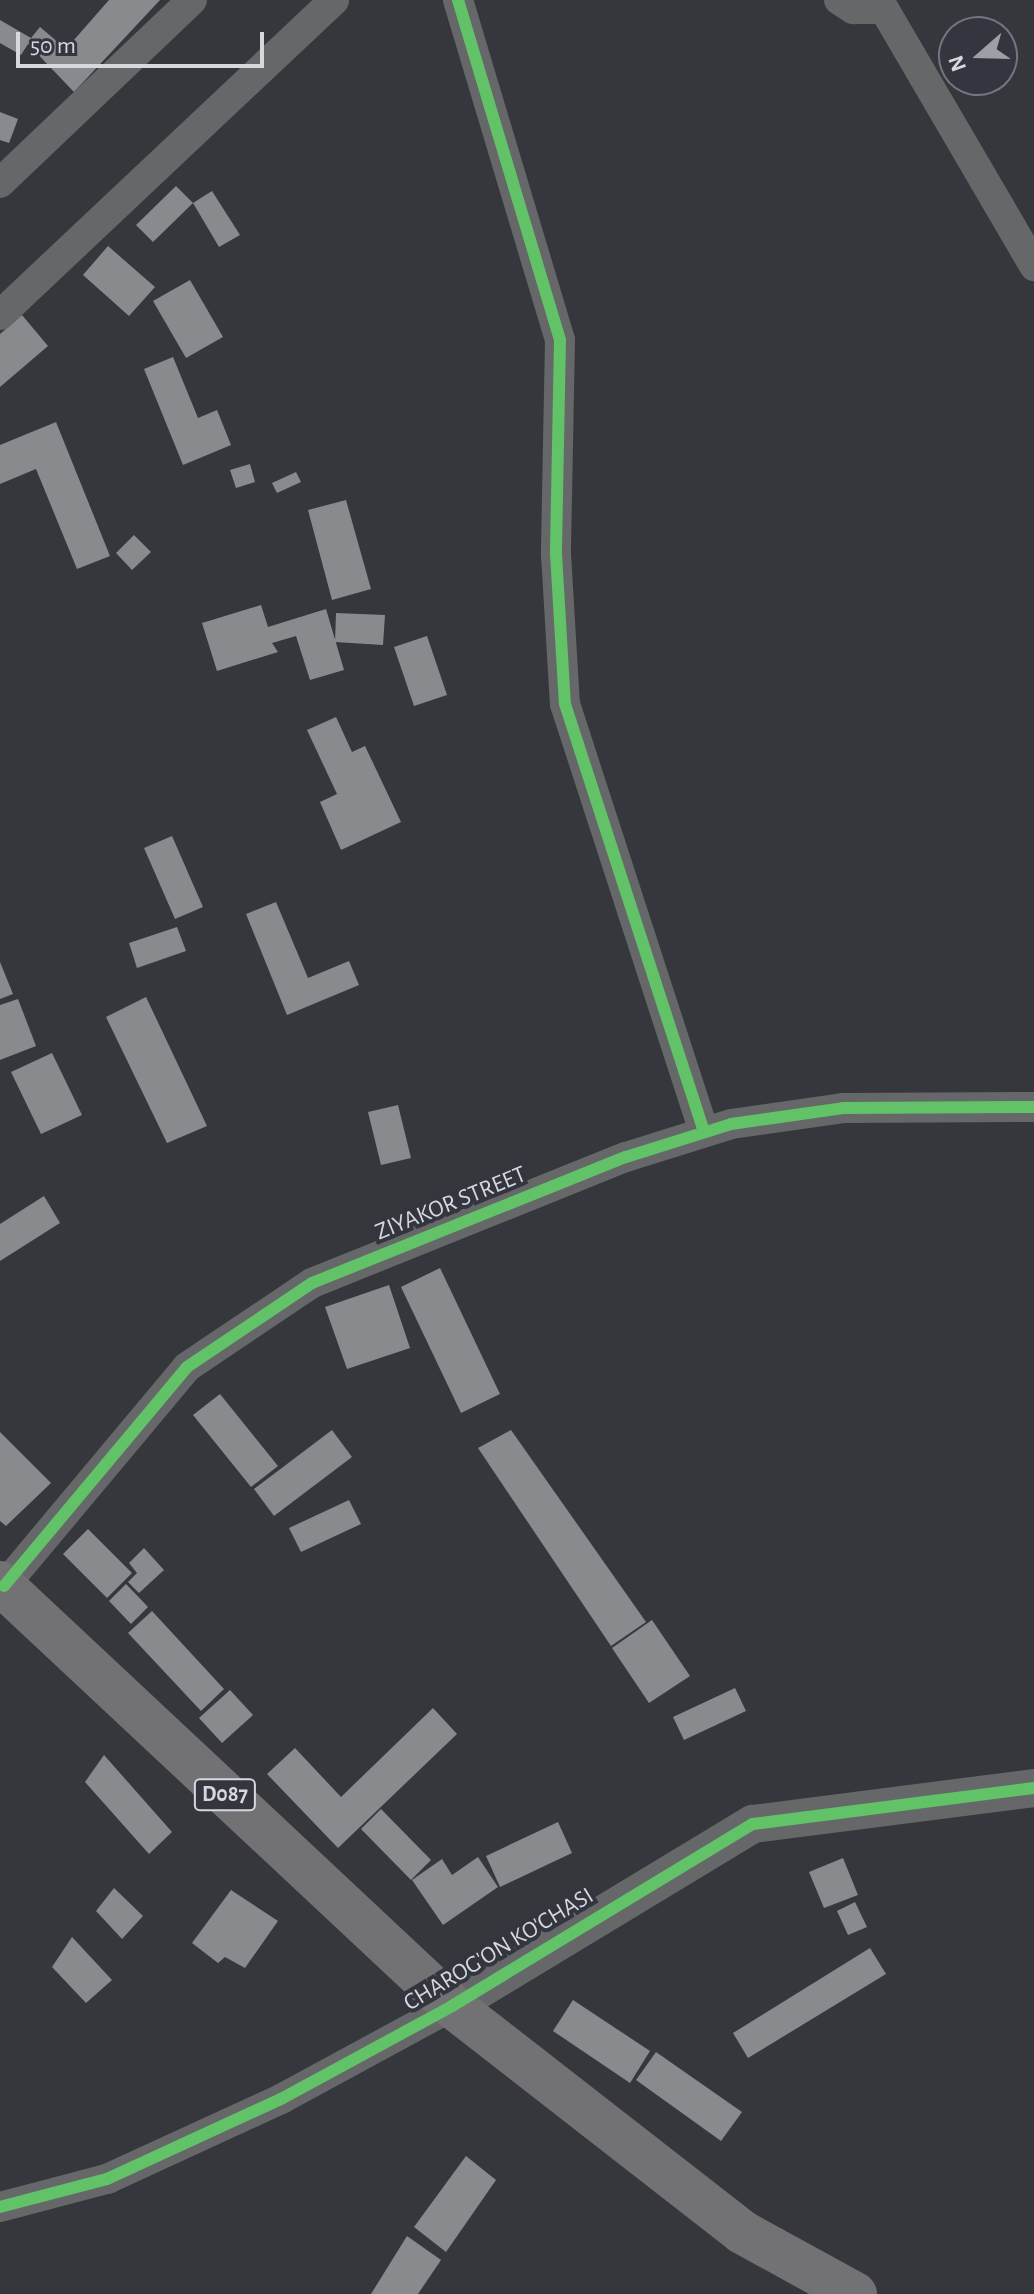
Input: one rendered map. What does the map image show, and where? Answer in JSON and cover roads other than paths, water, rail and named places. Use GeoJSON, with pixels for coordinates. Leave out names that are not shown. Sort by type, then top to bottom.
{"type":"FeatureCollection","features":[{"type":"Feature","properties":{"kind":"main road","name":"D087"},"geometry":{"type":"LineString","coordinates":[[2,1584],[452,2006],[742,2232],[855,2294]]}},
{"type":"Feature","properties":{"kind":"street"},"geometry":{"type":"LineString","coordinates":[[0,183],[192,0]]}},
{"type":"Feature","properties":{"kind":"street"},"geometry":{"type":"LineString","coordinates":[[0,315],[334,0]]}},
{"type":"Feature","properties":{"kind":"street"},"geometry":{"type":"LineString","coordinates":[[458,0],[560,340],[556,554],[565,704],[704,1132]]}},
{"type":"Feature","properties":{"kind":"street"},"geometry":{"type":"LineString","coordinates":[[839,0],[853,9],[884,9],[1034,266]]}},
{"type":"Feature","properties":{"kind":"street","name":"ZIYAKOR STREET"},"geometry":{"type":"LineString","coordinates":[[2,1584],[187,1367],[245,1323],[312,1283],[704,1132],[843,1108],[1034,1107]]}},
{"type":"Feature","properties":{"kind":"street","name":"CHAROG'ON KO'CHASI"},"geometry":{"type":"LineString","coordinates":[[0,2207],[107,2179],[281,2099],[452,2006],[753,1824],[1034,1788]]}}]}
